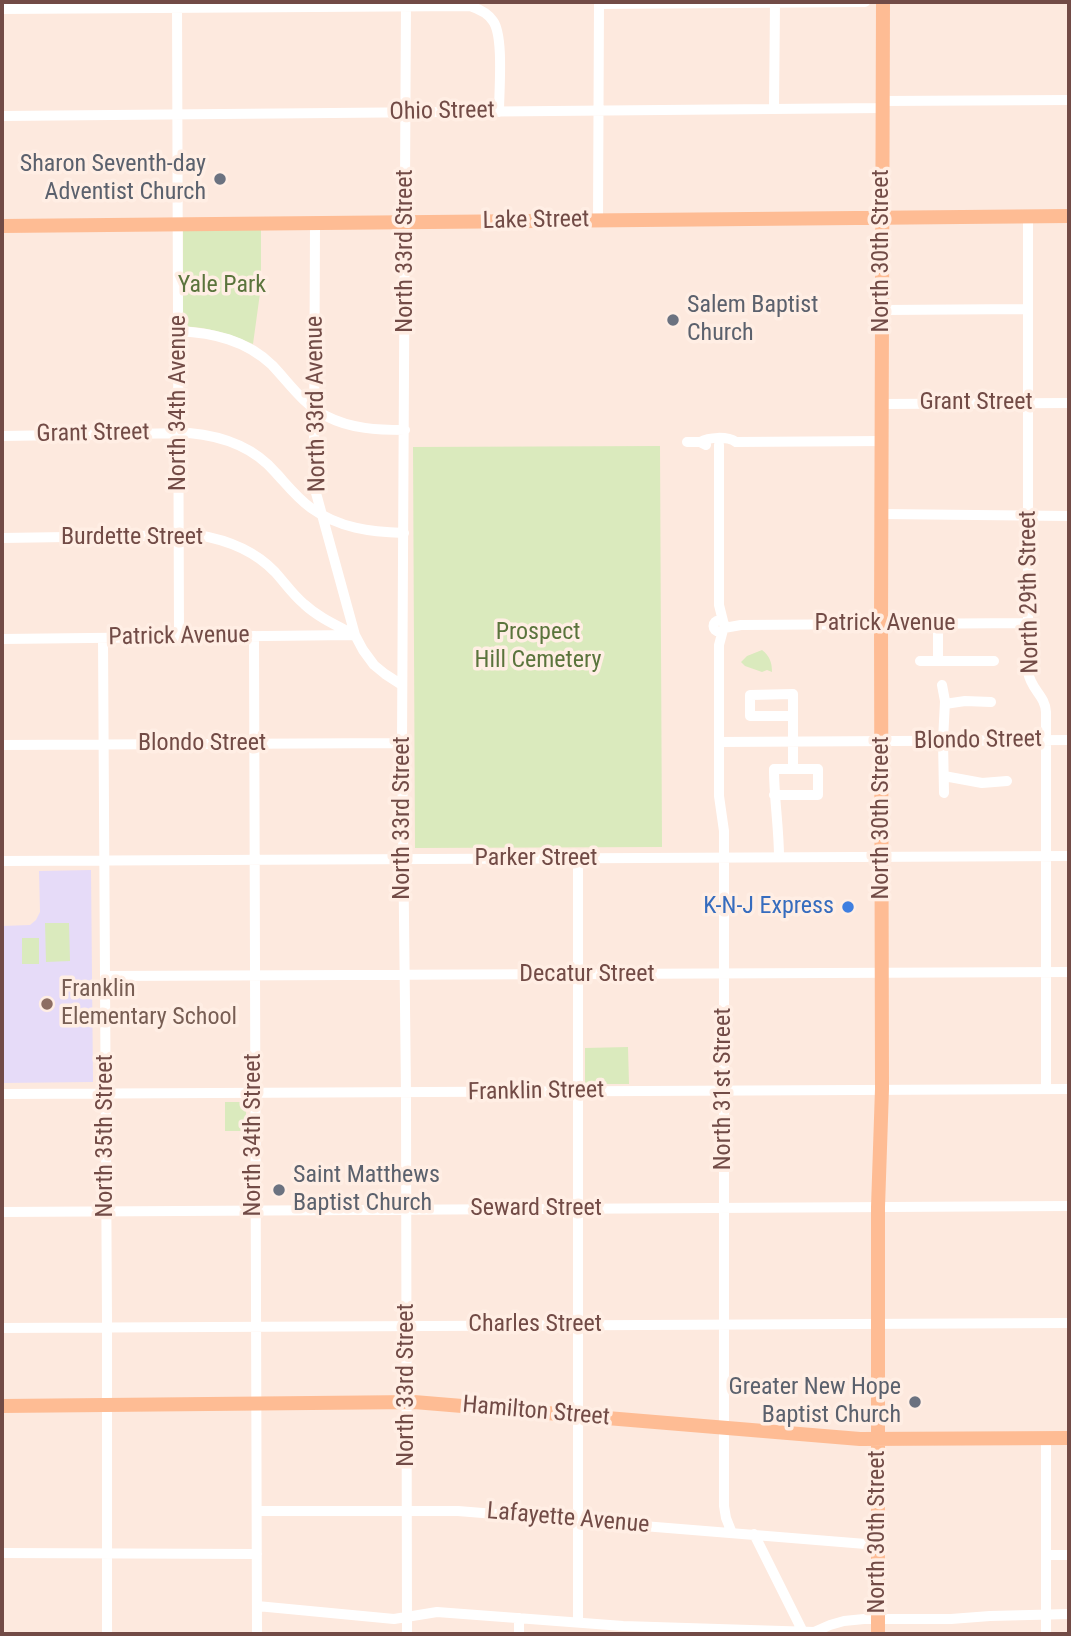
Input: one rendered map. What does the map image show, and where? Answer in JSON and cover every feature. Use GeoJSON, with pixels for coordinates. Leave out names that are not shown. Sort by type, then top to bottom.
{"type":"FeatureCollection","features":[{"type":"Feature","properties":{"kind":"main road","name":"North 30th Street"},"geometry":{"type":"LineString","coordinates":[[878,1634],[878,1207],[882,1089],[883,2]]}},
{"type":"Feature","properties":{"kind":"main road","name":"Lake Street"},"geometry":{"type":"LineString","coordinates":[[2,226],[1069,216]]}},
{"type":"Feature","properties":{"kind":"main road","name":"Hamilton Street"},"geometry":{"type":"LineString","coordinates":[[2,1406],[407,1402],[878,1439],[1069,1438]]}},
{"type":"Feature","properties":{"kind":"street"},"geometry":{"type":"LineString","coordinates":[[2,8],[6,2]]}},
{"type":"Feature","properties":{"kind":"street"},"geometry":{"type":"LineString","coordinates":[[774,109],[775,2]]}},
{"type":"Feature","properties":{"kind":"street"},"geometry":{"type":"LineString","coordinates":[[598,220],[599,3],[866,2]]}},
{"type":"Feature","properties":{"kind":"street"},"geometry":{"type":"LineString","coordinates":[[2,8],[406,4],[470,6],[492,19],[498,35],[499,112]]}},
{"type":"Feature","properties":{"kind":"street","name":"North 33rd Street"},"geometry":{"type":"LineString","coordinates":[[406,4],[402,743],[407,1634]]}},
{"type":"Feature","properties":{"kind":"street","name":"North 34th Avenue"},"geometry":{"type":"LineString","coordinates":[[177,5],[179,637]]}},
{"type":"Feature","properties":{"kind":"street","name":"Ohio Street"},"geometry":{"type":"LineString","coordinates":[[2,116],[774,109],[1069,100]]}},
{"type":"Feature","properties":{"kind":"street","name":"North 29th Street"},"geometry":{"type":"LineString","coordinates":[[1028,216],[1029,676],[1031,684],[1045,703],[1046,1089]]}},
{"type":"Feature","properties":{"kind":"street","name":"North 33rd Avenue"},"geometry":{"type":"LineString","coordinates":[[315,223],[316,484],[355,635],[374,665],[402,685]]}},
{"type":"Feature","properties":{"kind":"street"},"geometry":{"type":"LineString","coordinates":[[883,310],[1028,309]]}},
{"type":"Feature","properties":{"kind":"street"},"geometry":{"type":"LineString","coordinates":[[179,331],[220,336],[247,347],[272,366],[300,397],[324,415],[348,425],[379,430],[405,430]]}},
{"type":"Feature","properties":{"kind":"street","name":"Grant Street"},"geometry":{"type":"LineString","coordinates":[[882,404],[1069,403]]}},
{"type":"Feature","properties":{"kind":"street","name":"Grant Street"},"geometry":{"type":"LineString","coordinates":[[2,436],[179,433],[215,437],[248,449],[268,464],[303,502],[322,515],[358,529],[404,533]]}},
{"type":"Feature","properties":{"kind":"street"},"geometry":{"type":"LineString","coordinates":[[687,442],[707,439],[730,439],[736,442],[882,440]]}},
{"type":"Feature","properties":{"kind":"street"},"geometry":{"type":"LineString","coordinates":[[700,442],[705,445],[731,445],[736,442]]}},
{"type":"Feature","properties":{"kind":"street","name":"North 31st Street"},"geometry":{"type":"LineString","coordinates":[[719,445],[719,796],[724,858],[724,1511],[732,1532]]}},
{"type":"Feature","properties":{"kind":"street"},"geometry":{"type":"LineString","coordinates":[[882,514],[1069,516]]}},
{"type":"Feature","properties":{"kind":"street","name":"Burdette Street"},"geometry":{"type":"LineString","coordinates":[[2,538],[178,535],[215,538],[247,550],[269,566],[309,608],[355,635]]}},
{"type":"Feature","properties":{"kind":"street"},"geometry":{"type":"LineString","coordinates":[[938,624],[938,660]]}},
{"type":"Feature","properties":{"kind":"street","name":"Patrick Avenue"},"geometry":{"type":"LineString","coordinates":[[720,626],[1028,624]]}},
{"type":"Feature","properties":{"kind":"street","name":"Patrick Avenue"},"geometry":{"type":"LineString","coordinates":[[2,639],[355,635]]}},
{"type":"Feature","properties":{"kind":"street","name":"North 34th Street"},"geometry":{"type":"LineString","coordinates":[[254,636],[257,1634]]}},
{"type":"Feature","properties":{"kind":"street","name":"North 35th Street"},"geometry":{"type":"LineString","coordinates":[[103,638],[107,1634]]}},
{"type":"Feature","properties":{"kind":"street"},"geometry":{"type":"LineString","coordinates":[[920,661],[994,661]]}},
{"type":"Feature","properties":{"kind":"street"},"geometry":{"type":"LineString","coordinates":[[942,685],[945,704],[944,793]]}},
{"type":"Feature","properties":{"kind":"street"},"geometry":{"type":"LineString","coordinates":[[945,704],[965,701],[992,702]]}},
{"type":"Feature","properties":{"kind":"street"},"geometry":{"type":"LineString","coordinates":[[793,716],[793,769]]}},
{"type":"Feature","properties":{"kind":"street","name":"Blondo Street"},"geometry":{"type":"LineString","coordinates":[[719,742],[1069,740]]}},
{"type":"Feature","properties":{"kind":"street","name":"Blondo Street"},"geometry":{"type":"LineString","coordinates":[[2,745],[402,743]]}},
{"type":"Feature","properties":{"kind":"street"},"geometry":{"type":"LineString","coordinates":[[774,795],[818,795],[818,769],[774,769],[774,795],[779,826],[779,858]]}},
{"type":"Feature","properties":{"kind":"street"},"geometry":{"type":"LineString","coordinates":[[944,776],[982,783],[1007,781]]}},
{"type":"Feature","properties":{"kind":"street","name":"Parker Street"},"geometry":{"type":"LineString","coordinates":[[2,862],[1069,856]]}},
{"type":"Feature","properties":{"kind":"street"},"geometry":{"type":"LineString","coordinates":[[578,1622],[579,858]]}},
{"type":"Feature","properties":{"kind":"street","name":"Decatur Street"},"geometry":{"type":"LineString","coordinates":[[105,976],[1069,972]]}},
{"type":"Feature","properties":{"kind":"street","name":"Franklin Street"},"geometry":{"type":"LineString","coordinates":[[2,1094],[1069,1088]]}},
{"type":"Feature","properties":{"kind":"street","name":"Seward Street"},"geometry":{"type":"LineString","coordinates":[[2,1212],[1069,1206]]}},
{"type":"Feature","properties":{"kind":"street","name":"Charles Street"},"geometry":{"type":"LineString","coordinates":[[2,1328],[1069,1323]]}},
{"type":"Feature","properties":{"kind":"street"},"geometry":{"type":"LineString","coordinates":[[1046,1438],[1046,1634]]}},
{"type":"Feature","properties":{"kind":"street","name":"Lafayette Avenue"},"geometry":{"type":"LineString","coordinates":[[257,1511],[457,1511],[878,1545]]}},
{"type":"Feature","properties":{"kind":"street"},"geometry":{"type":"LineString","coordinates":[[754,1534],[803,1633]]}},
{"type":"Feature","properties":{"kind":"street"},"geometry":{"type":"LineString","coordinates":[[2,1553],[257,1554]]}},
{"type":"Feature","properties":{"kind":"street"},"geometry":{"type":"LineString","coordinates":[[1046,1555],[1069,1555]]}},
{"type":"Feature","properties":{"kind":"street"},"geometry":{"type":"LineString","coordinates":[[257,1606],[394,1619],[438,1612],[578,1622],[623,1630],[803,1633],[814,1632],[844,1621],[1069,1614]]}},
{"type":"Feature","properties":{"kind":"street"},"geometry":{"type":"LineString","coordinates":[[519,1618],[519,1634]]}},
{"type":"Feature","properties":{"kind":"shaded area","name":"Franklin Elementary School"},"geometry":{"type":"Polygon","coordinates":[[[91,870],[93,1082],[2,1083],[2,926],[30,925],[36,920],[40,912],[39,871],[91,870]]]}},
{"type":"Feature","properties":{"kind":"green space","name":"Yale Park"},"geometry":{"type":"Polygon","coordinates":[[[183,229],[261,229],[261,286],[253,344],[219,332],[183,326],[183,229]]]}},
{"type":"Feature","properties":{"kind":"green space","name":"Prospect Hill Cemetery"},"geometry":{"type":"Polygon","coordinates":[[[660,446],[662,847],[415,848],[413,447],[660,446]]]}},
{"type":"Feature","properties":{"kind":"green space"},"geometry":{"type":"Polygon","coordinates":[[[762,650],[770,660],[772,672],[762,672],[741,662],[747,656],[762,650]]]}},
{"type":"Feature","properties":{"kind":"green space"},"geometry":{"type":"Polygon","coordinates":[[[45,923],[69,923],[70,961],[46,962],[45,923]]]}},
{"type":"Feature","properties":{"kind":"green space"},"geometry":{"type":"Polygon","coordinates":[[[22,938],[39,938],[39,964],[22,964],[22,938]]]}},
{"type":"Feature","properties":{"kind":"green space"},"geometry":{"type":"Polygon","coordinates":[[[628,1047],[629,1084],[585,1084],[585,1048],[628,1047]]]}},
{"type":"Feature","properties":{"kind":"green space"},"geometry":{"type":"Polygon","coordinates":[[[225,1102],[246,1102],[246,1131],[225,1131],[225,1102]]]}},
{"type":"Feature","properties":{"kind":"place","name":"Sharon Seventh-day Adventist Church"},"geometry":{"type":"Point","coordinates":[220,179]}},
{"type":"Feature","properties":{"kind":"place","name":"Salem Baptist Church"},"geometry":{"type":"Point","coordinates":[673,320]}},
{"type":"Feature","properties":{"kind":"place","name":"K-N-J Express"},"geometry":{"type":"Point","coordinates":[848,907]}},
{"type":"Feature","properties":{"kind":"place","name":"Franklin Elementary School"},"geometry":{"type":"Point","coordinates":[47,1004]}},
{"type":"Feature","properties":{"kind":"place","name":"Saint Matthews Baptist Church"},"geometry":{"type":"Point","coordinates":[279,1190]}},
{"type":"Feature","properties":{"kind":"place","name":"Greater New Hope Baptist Church"},"geometry":{"type":"Point","coordinates":[915,1402]}}]}
